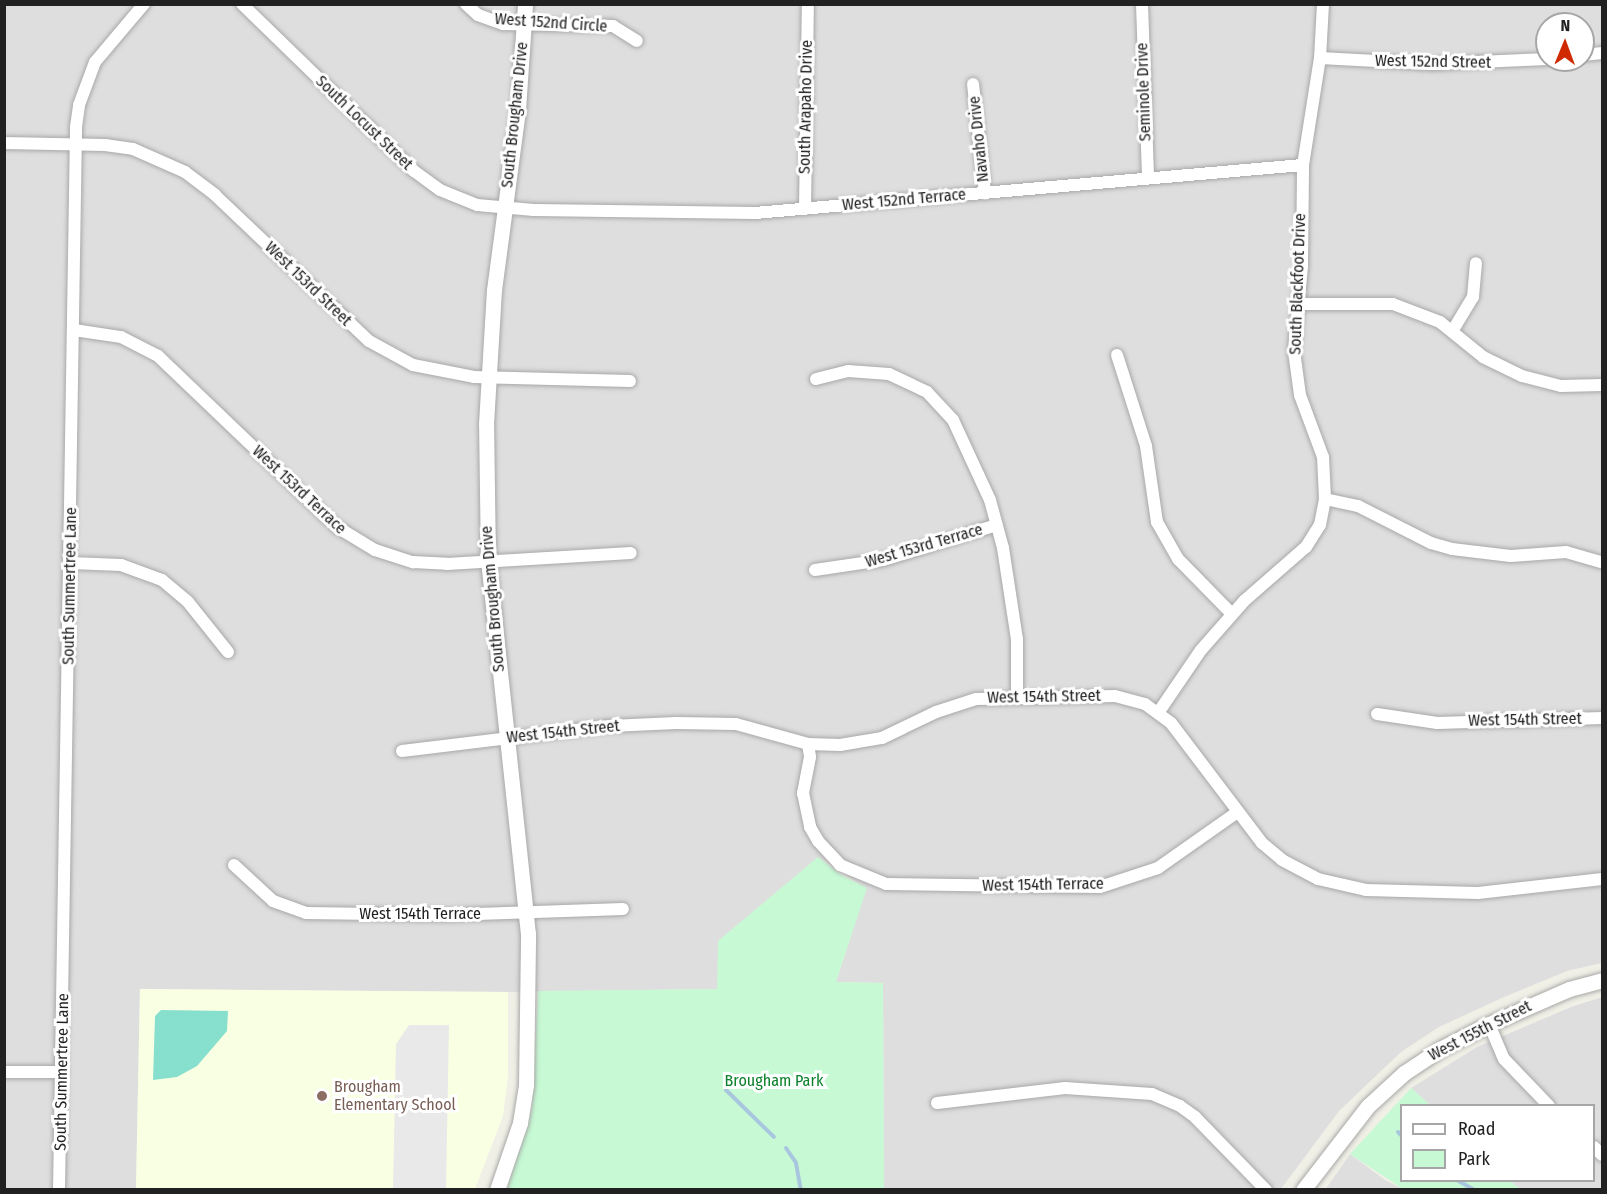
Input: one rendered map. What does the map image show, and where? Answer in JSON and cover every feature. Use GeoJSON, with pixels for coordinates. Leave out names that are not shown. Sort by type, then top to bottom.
{"type":"FeatureCollection","features":[{"type":"Feature","properties":{"kind":"street","name":"South Summertree Lane"},"geometry":{"type":"LineString","coordinates":[[59,1190],[71,563],[76,144],[79,105],[95,62],[144,4]]}},
{"type":"Feature","properties":{"kind":"street","name":"South Locust Street"},"geometry":{"type":"LineString","coordinates":[[242,4],[430,184],[477,205],[505,206]]}},
{"type":"Feature","properties":{"kind":"street","name":"West 152nd Circle"},"geometry":{"type":"LineString","coordinates":[[466,4],[488,20],[524,24],[613,26],[637,41]]}},
{"type":"Feature","properties":{"kind":"street","name":"South Brougham Drive"},"geometry":{"type":"LineString","coordinates":[[497,1190],[520,1123],[526,1085],[527,912],[488,562],[488,378],[525,4]]}},
{"type":"Feature","properties":{"kind":"street","name":"South Arapaho Drive"},"geometry":{"type":"LineString","coordinates":[[805,209],[808,4]]}},
{"type":"Feature","properties":{"kind":"street","name":"Seminole Drive"},"geometry":{"type":"LineString","coordinates":[[1142,4],[1148,178]]}},
{"type":"Feature","properties":{"kind":"street","name":"South Blackfoot Drive"},"geometry":{"type":"LineString","coordinates":[[1158,713],[1191,663],[1232,614],[1306,547],[1320,525],[1325,499],[1323,457],[1300,394],[1296,371],[1303,165],[1320,58],[1323,4]]}},
{"type":"Feature","properties":{"kind":"street","name":"West 152nd Street"},"geometry":{"type":"LineString","coordinates":[[1320,58],[1432,64],[1535,60]]}},
{"type":"Feature","properties":{"kind":"street","name":"Navaho Drive"},"geometry":{"type":"LineString","coordinates":[[973,84],[985,193]]}},
{"type":"Feature","properties":{"kind":"street","name":"West 153rd Street"},"geometry":{"type":"LineString","coordinates":[[4,143],[76,144],[133,149],[185,172],[215,195],[369,341],[413,365],[442,374],[488,378],[630,381]]}},
{"type":"Feature","properties":{"kind":"street","name":"West 152nd Terrace"},"geometry":{"type":"LineString","coordinates":[[505,206],[534,210],[697,212],[805,209],[1303,165]]}},
{"type":"Feature","properties":{"kind":"street"},"geometry":{"type":"LineString","coordinates":[[1454,330],[1471,303],[1476,263]]}},
{"type":"Feature","properties":{"kind":"street"},"geometry":{"type":"LineString","coordinates":[[1299,304],[1393,304],[1424,314],[1454,330],[1483,357],[1522,376],[1561,386],[1602,385]]}},
{"type":"Feature","properties":{"kind":"street","name":"West 153rd Terrace"},"geometry":{"type":"LineString","coordinates":[[74,330],[121,337],[158,356],[337,527],[360,543],[412,562],[488,562],[631,554]]}},
{"type":"Feature","properties":{"kind":"street"},"geometry":{"type":"LineString","coordinates":[[1117,355],[1146,446],[1152,497],[1161,531],[1178,559],[1232,614]]}},
{"type":"Feature","properties":{"kind":"street"},"geometry":{"type":"LineString","coordinates":[[816,379],[848,371],[869,371],[909,381],[927,392],[953,420],[990,500],[997,525],[1017,639],[1017,695]]}},
{"type":"Feature","properties":{"kind":"street"},"geometry":{"type":"LineString","coordinates":[[1325,499],[1358,507],[1431,543],[1452,549],[1510,556],[1566,552],[1602,562]]}},
{"type":"Feature","properties":{"kind":"street","name":"West 153rd Terrace"},"geometry":{"type":"LineString","coordinates":[[815,570],[883,560],[997,525]]}},
{"type":"Feature","properties":{"kind":"street"},"geometry":{"type":"LineString","coordinates":[[71,563],[121,565],[162,580],[188,603],[228,652]]}},
{"type":"Feature","properties":{"kind":"street","name":"West 154th Street"},"geometry":{"type":"LineString","coordinates":[[402,751],[610,726],[724,723],[753,727],[808,744],[840,745],[882,738],[956,704],[1017,695],[1115,696],[1145,704],[1171,723],[1236,813]]}},
{"type":"Feature","properties":{"kind":"street","name":"West 154th Street"},"geometry":{"type":"LineString","coordinates":[[1377,714],[1437,723],[1602,718]]}},
{"type":"Feature","properties":{"kind":"street","name":"West 154th Terrace"},"geometry":{"type":"LineString","coordinates":[[808,744],[810,757],[803,793],[810,827],[818,842],[840,865],[886,884],[1100,886],[1158,868],[1236,813]]}},
{"type":"Feature","properties":{"kind":"street"},"geometry":{"type":"LineString","coordinates":[[1236,813],[1282,860],[1338,886],[1478,892],[1602,879]]}},
{"type":"Feature","properties":{"kind":"street","name":"West 154th Terrace"},"geometry":{"type":"LineString","coordinates":[[234,865],[273,901],[306,913],[623,909]]}},
{"type":"Feature","properties":{"kind":"street","name":"West 155th Street"},"geometry":{"type":"LineString","coordinates":[[1303,1190],[1384,1091],[1440,1049],[1489,1024],[1569,989],[1602,980]]}},
{"type":"Feature","properties":{"kind":"street"},"geometry":{"type":"LineString","coordinates":[[1489,1024],[1504,1059],[1547,1104]]}},
{"type":"Feature","properties":{"kind":"street"},"geometry":{"type":"LineString","coordinates":[[4,1072],[62,1072]]}},
{"type":"Feature","properties":{"kind":"street"},"geometry":{"type":"LineString","coordinates":[[937,1103],[1065,1088],[1152,1094],[1174,1102],[1195,1117],[1266,1190]]}},
{"type":"Feature","properties":{"kind":"shaded area"},"geometry":{"type":"Polygon","coordinates":[[[5,5],[1602,5],[1602,963],[1567,971],[1504,997],[1439,1027],[1401,1052],[1339,1111],[1281,1189],[884,1189],[883,983],[836,982],[866,889],[818,857],[717,989],[508,992],[140,989],[136,1189],[5,1190],[5,5]]]}},
{"type":"Feature","properties":{"kind":"shaded area","name":"Brougham Elementary School"},"geometry":{"type":"Polygon","coordinates":[[[140,989],[508,992],[508,1076],[503,1116],[475,1189],[136,1190],[140,989]]]}},
{"type":"Feature","properties":{"kind":"shaded area"},"geometry":{"type":"Polygon","coordinates":[[[1602,997],[1602,1189],[1520,1189],[1511,1182],[1595,1182],[1595,1104],[1429,1104],[1411,1088],[1477,1047],[1571,1007],[1602,997]]]}},
{"type":"Feature","properties":{"kind":"shaded area"},"geometry":{"type":"Polygon","coordinates":[[[161,1010],[228,1011],[227,1031],[197,1066],[177,1077],[153,1080],[155,1016],[161,1010]]]}},
{"type":"Feature","properties":{"kind":"shaded area"},"geometry":{"type":"Polygon","coordinates":[[[409,1025],[449,1025],[446,1189],[393,1189],[396,1044],[409,1025]]]}},
{"type":"Feature","properties":{"kind":"shaded area"},"geometry":{"type":"Polygon","coordinates":[[[1350,1154],[1385,1180],[1403,1189],[1325,1190],[1350,1154]]]}},
{"type":"Feature","properties":{"kind":"green space","name":"Brougham Park"},"geometry":{"type":"Polygon","coordinates":[[[818,857],[843,876],[867,888],[836,982],[883,983],[884,1189],[507,1189],[532,1110],[538,991],[717,989],[718,941],[818,857]]]}},
{"type":"Feature","properties":{"kind":"green space"},"geometry":{"type":"Polygon","coordinates":[[[1411,1088],[1429,1104],[1400,1104],[1400,1182],[1511,1182],[1520,1189],[1403,1189],[1350,1154],[1411,1088]]]}},
{"type":"Feature","properties":{"kind":"waterway"},"geometry":{"type":"LineString","coordinates":[[726,1090],[774,1137]]}},
{"type":"Feature","properties":{"kind":"waterway"},"geometry":{"type":"LineString","coordinates":[[786,1148],[796,1163],[801,1190]]}},
{"type":"Feature","properties":{"kind":"waterway"},"geometry":{"type":"LineString","coordinates":[[1460,1182],[1474,1190]]}},
{"type":"Feature","properties":{"kind":"place","name":"Brougham Elementary School"},"geometry":{"type":"Point","coordinates":[322,1096]}}]}
